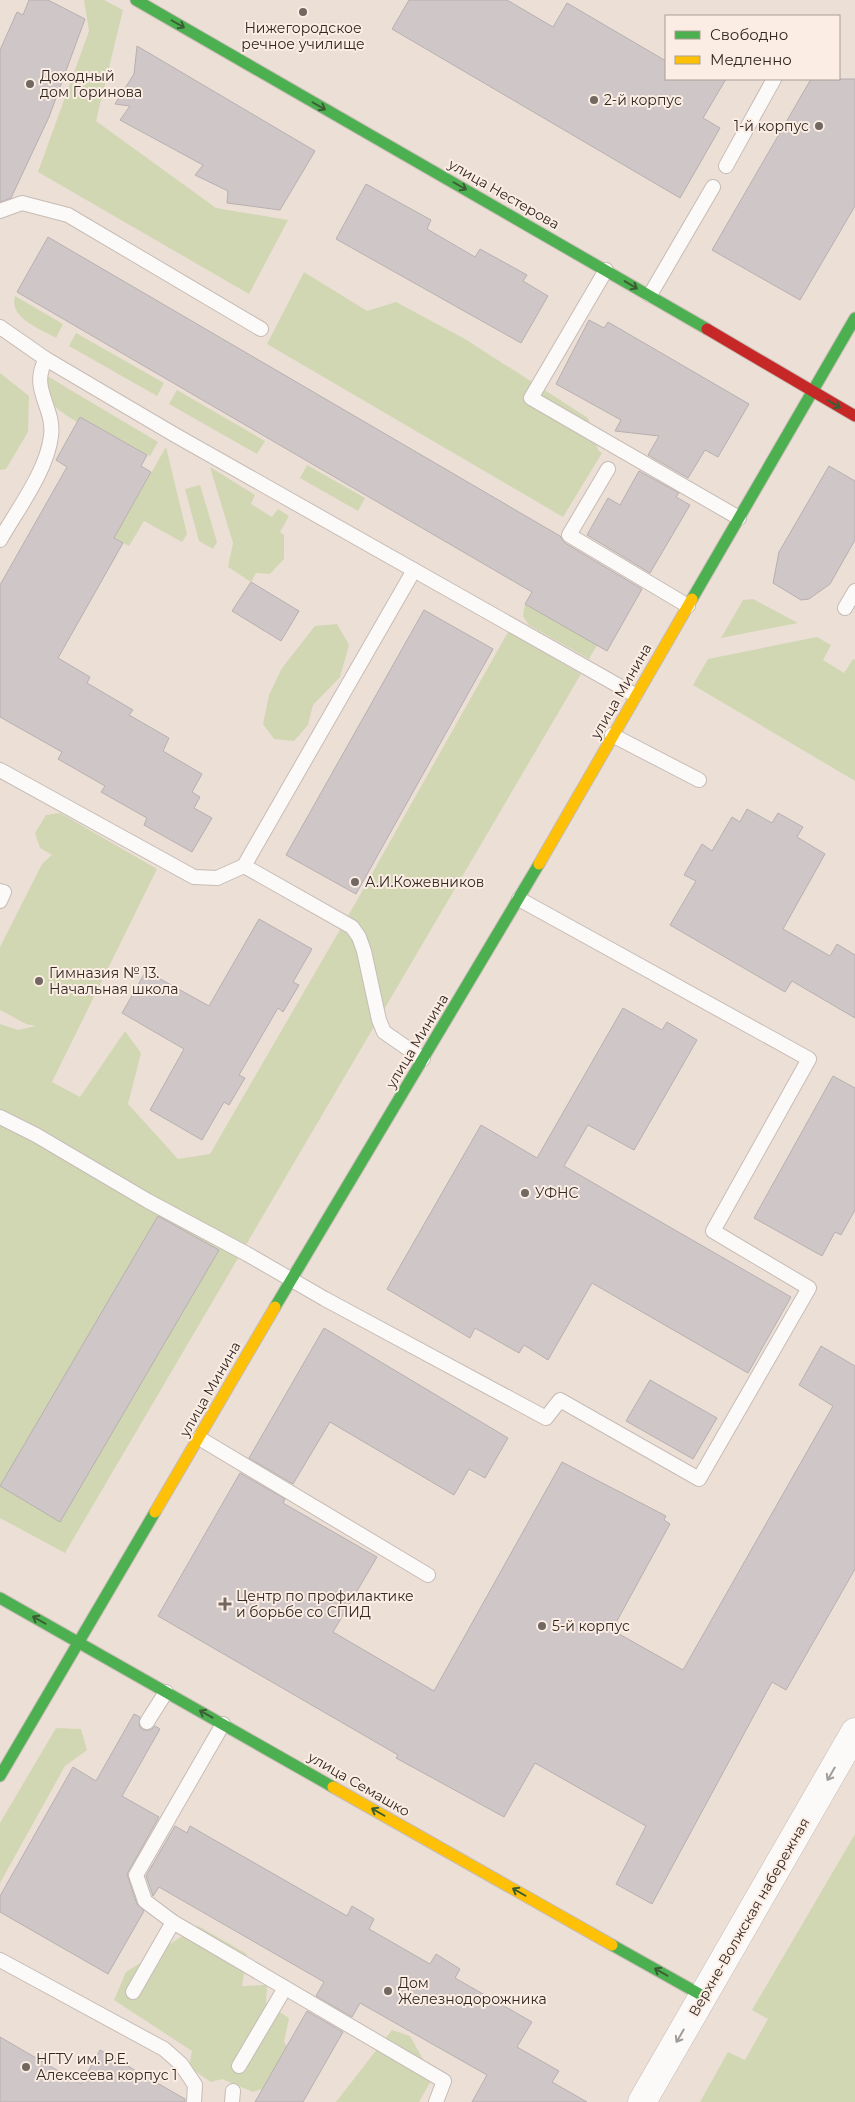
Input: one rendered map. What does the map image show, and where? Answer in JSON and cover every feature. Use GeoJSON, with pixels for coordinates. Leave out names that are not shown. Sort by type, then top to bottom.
{"type":"FeatureCollection","features":[{"type":"Feature","properties":{"kind":"street","name":"улица Нестерова"},"geometry":{"type":"LineString","coordinates":[[136,0],[606,270],[855,416]]}},
{"type":"Feature","properties":{"kind":"street","name":"улица Минина"},"geometry":{"type":"LineString","coordinates":[[0,1776],[77,1642],[518,899],[855,318]]}},
{"type":"Feature","properties":{"kind":"street","name":"улица Семашко"},"geometry":{"type":"LineString","coordinates":[[0,1598],[703,1996]]}},
{"type":"Feature","properties":{"kind":"street","name":"Верхне-Волжская набережная"},"geometry":{"type":"LineString","coordinates":[[642,2102],[855,1732]]}},
{"type":"Feature","properties":{"kind":"lane"},"geometry":{"type":"LineString","coordinates":[[726,166],[773,80]]}},
{"type":"Feature","properties":{"kind":"lane"},"geometry":{"type":"LineString","coordinates":[[650,296],[713,187]]}},
{"type":"Feature","properties":{"kind":"lane"},"geometry":{"type":"LineString","coordinates":[[0,212],[22,203],[68,215],[261,329]]}},
{"type":"Feature","properties":{"kind":"lane"},"geometry":{"type":"LineString","coordinates":[[606,270],[531,398],[739,518]]}},
{"type":"Feature","properties":{"kind":"lane"},"geometry":{"type":"LineString","coordinates":[[0,327],[46,358],[174,435],[635,696]]}},
{"type":"Feature","properties":{"kind":"lane"},"geometry":{"type":"LineString","coordinates":[[0,540],[41,470],[51,438],[51,414],[41,394],[42,366],[46,358]]}},
{"type":"Feature","properties":{"kind":"lane"},"geometry":{"type":"LineString","coordinates":[[608,469],[569,535],[688,606]]}},
{"type":"Feature","properties":{"kind":"lane"},"geometry":{"type":"LineString","coordinates":[[0,770],[194,877],[217,878],[244,866],[414,570]]}},
{"type":"Feature","properties":{"kind":"lane"},"geometry":{"type":"LineString","coordinates":[[845,608],[855,591]]}},
{"type":"Feature","properties":{"kind":"lane"},"geometry":{"type":"LineString","coordinates":[[612,735],[699,780]]}},
{"type":"Feature","properties":{"kind":"lane"},"geometry":{"type":"LineString","coordinates":[[244,866],[352,927],[359,937],[364,951],[379,1020],[384,1032],[423,1059]]}},
{"type":"Feature","properties":{"kind":"lane"},"geometry":{"type":"LineString","coordinates":[[0,890],[4,892],[0,901]]}},
{"type":"Feature","properties":{"kind":"lane"},"geometry":{"type":"LineString","coordinates":[[0,1117],[36,1135],[148,1201],[291,1280],[546,1418],[560,1400],[699,1479],[809,1288],[712,1231],[809,1059],[518,899]]}},
{"type":"Feature","properties":{"kind":"lane"},"geometry":{"type":"LineString","coordinates":[[199,1438],[428,1575]]}},
{"type":"Feature","properties":{"kind":"lane"},"geometry":{"type":"LineString","coordinates":[[148,1722],[166,1692]]}},
{"type":"Feature","properties":{"kind":"lane"},"geometry":{"type":"LineString","coordinates":[[223,1724],[136,1875],[145,1901],[173,1922],[444,2081],[436,2102]]}},
{"type":"Feature","properties":{"kind":"lane"},"geometry":{"type":"LineString","coordinates":[[133,1992],[173,1922]]}},
{"type":"Feature","properties":{"kind":"lane"},"geometry":{"type":"LineString","coordinates":[[0,1960],[164,2049],[181,2064],[195,2085],[194,2102]]}},
{"type":"Feature","properties":{"kind":"lane"},"geometry":{"type":"LineString","coordinates":[[239,2066],[285,1988]]}},
{"type":"Feature","properties":{"kind":"green space"},"geometry":{"type":"Polygon","coordinates":[[[84,0],[104,0],[123,10],[96,121],[216,208],[288,220],[249,294],[38,172],[89,31],[84,0]]]}},
{"type":"Feature","properties":{"kind":"green space"},"geometry":{"type":"Polygon","coordinates":[[[304,272],[367,311],[396,302],[465,339],[588,418],[598,450],[602,453],[563,517],[267,344],[304,272]]]}},
{"type":"Feature","properties":{"kind":"green space"},"geometry":{"type":"Polygon","coordinates":[[[15,296],[63,324],[56,338],[21,317],[16,311],[14,304],[15,296]]]}},
{"type":"Feature","properties":{"kind":"green space"},"geometry":{"type":"Polygon","coordinates":[[[76,333],[164,383],[157,396],[69,346],[76,333]]]}},
{"type":"Feature","properties":{"kind":"green space"},"geometry":{"type":"Polygon","coordinates":[[[0,373],[29,396],[28,432],[6,469],[0,470],[0,373]]]}},
{"type":"Feature","properties":{"kind":"green space"},"geometry":{"type":"Polygon","coordinates":[[[47,376],[158,442],[150,456],[80,417],[77,422],[63,413],[50,399],[47,376]]]}},
{"type":"Feature","properties":{"kind":"green space"},"geometry":{"type":"Polygon","coordinates":[[[177,390],[265,441],[257,454],[169,404],[177,390]]]}},
{"type":"Feature","properties":{"kind":"green space"},"geometry":{"type":"Polygon","coordinates":[[[166,447],[187,534],[182,542],[144,521],[129,546],[114,538],[166,447]]]}},
{"type":"Feature","properties":{"kind":"green space"},"geometry":{"type":"Polygon","coordinates":[[[307,465],[365,498],[358,511],[300,478],[307,465]]]}},
{"type":"Feature","properties":{"kind":"green space"},"geometry":{"type":"Polygon","coordinates":[[[210,467],[255,495],[251,504],[272,517],[278,509],[289,516],[280,532],[284,535],[284,559],[270,574],[256,573],[251,582],[228,567],[233,543],[210,467]]]}},
{"type":"Feature","properties":{"kind":"green space"},"geometry":{"type":"Polygon","coordinates":[[[200,485],[217,542],[213,549],[199,541],[185,489],[200,485]]]}},
{"type":"Feature","properties":{"kind":"green space"},"geometry":{"type":"Polygon","coordinates":[[[753,599],[798,623],[721,638],[743,600],[753,599]]]}},
{"type":"Feature","properties":{"kind":"green space"},"geometry":{"type":"Polygon","coordinates":[[[525,604],[597,645],[589,659],[529,625],[523,616],[525,604]]]}},
{"type":"Feature","properties":{"kind":"green space"},"geometry":{"type":"Polygon","coordinates":[[[337,624],[349,645],[340,677],[313,705],[308,725],[294,741],[274,739],[263,724],[269,695],[282,668],[315,626],[337,624]]]}},
{"type":"Feature","properties":{"kind":"green space"},"geometry":{"type":"Polygon","coordinates":[[[508,632],[581,674],[65,1553],[0,1518],[0,1024],[18,1030],[36,1026],[26,1024],[0,1010],[0,947],[42,864],[52,855],[40,848],[35,833],[46,815],[60,813],[157,869],[52,1082],[80,1097],[125,1031],[141,1053],[128,1104],[178,1159],[210,1154],[356,902],[508,632]]]}},
{"type":"Feature","properties":{"kind":"green space"},"geometry":{"type":"Polygon","coordinates":[[[817,637],[831,645],[823,660],[844,673],[853,659],[855,660],[855,781],[693,685],[708,659],[817,637]]]}},
{"type":"Feature","properties":{"kind":"green space"},"geometry":{"type":"Polygon","coordinates":[[[56,1728],[81,1729],[87,1750],[65,1766],[0,1883],[0,1823],[56,1728]]]}},
{"type":"Feature","properties":{"kind":"green space"},"geometry":{"type":"Polygon","coordinates":[[[855,1834],[855,2102],[700,2102],[728,2052],[745,2060],[768,2019],[752,2010],[855,1834]]]}},
{"type":"Feature","properties":{"kind":"green space"},"geometry":{"type":"Polygon","coordinates":[[[198,1926],[247,1954],[242,1986],[267,1985],[266,2003],[289,2018],[284,2042],[297,2060],[281,2082],[253,2092],[222,2079],[211,2082],[189,2067],[192,2051],[114,2000],[126,1972],[198,1926]]]}},
{"type":"Feature","properties":{"kind":"green space"},"geometry":{"type":"Polygon","coordinates":[[[392,2030],[410,2036],[433,2077],[419,2102],[336,2102],[392,2030]]]}},
{"type":"Feature","properties":{"kind":"building","name":"Доходный дом Горинова"},"geometry":{"type":"Polygon","coordinates":[[[29,0],[48,0],[85,19],[49,117],[11,198],[0,202],[0,50],[17,12],[23,15],[29,0]]]}},
{"type":"Feature","properties":{"kind":"building","name":"2-й корпус"},"geometry":{"type":"Polygon","coordinates":[[[409,0],[507,0],[553,27],[567,3],[665,60],[665,80],[725,80],[703,118],[720,128],[680,198],[392,29],[409,0]]]}},
{"type":"Feature","properties":{"kind":"building"},"geometry":{"type":"Polygon","coordinates":[[[137,46],[315,151],[280,210],[227,203],[228,191],[195,175],[203,165],[120,120],[130,106],[115,104],[134,74],[137,46]]]}},
{"type":"Feature","properties":{"kind":"building","name":"1-й корпус"},"geometry":{"type":"Polygon","coordinates":[[[855,79],[855,206],[800,300],[712,250],[810,80],[855,79]]]}},
{"type":"Feature","properties":{"kind":"building"},"geometry":{"type":"Polygon","coordinates":[[[366,184],[431,220],[427,229],[475,257],[480,249],[527,275],[523,281],[548,296],[521,343],[336,239],[366,184]]]}},
{"type":"Feature","properties":{"kind":"building"},"geometry":{"type":"Polygon","coordinates":[[[48,237],[560,536],[565,543],[642,589],[607,651],[525,604],[532,592],[17,292],[48,237]]]}},
{"type":"Feature","properties":{"kind":"building"},"geometry":{"type":"Polygon","coordinates":[[[589,320],[604,328],[608,322],[749,404],[718,457],[705,450],[688,478],[648,455],[659,436],[615,431],[621,420],[556,384],[589,320]]]}},
{"type":"Feature","properties":{"kind":"building"},"geometry":{"type":"Polygon","coordinates":[[[80,417],[147,455],[141,466],[151,472],[114,538],[123,543],[58,658],[90,677],[87,683],[133,710],[129,715],[169,738],[163,751],[202,774],[192,792],[200,797],[194,808],[212,818],[192,852],[144,825],[147,818],[101,792],[105,786],[58,759],[62,752],[0,717],[0,585],[67,467],[56,460],[80,417]]]}},
{"type":"Feature","properties":{"kind":"building"},"geometry":{"type":"Polygon","coordinates":[[[829,466],[855,481],[855,540],[830,584],[809,599],[801,600],[773,583],[779,552],[829,466]]]}},
{"type":"Feature","properties":{"kind":"building"},"geometry":{"type":"Polygon","coordinates":[[[639,471],[679,493],[676,497],[690,505],[650,573],[587,535],[608,498],[620,505],[639,471]]]}},
{"type":"Feature","properties":{"kind":"building"},"geometry":{"type":"Polygon","coordinates":[[[251,582],[299,611],[281,641],[232,611],[251,582]]]}},
{"type":"Feature","properties":{"kind":"building"},"geometry":{"type":"Polygon","coordinates":[[[424,610],[493,649],[356,894],[286,855],[424,610]]]}},
{"type":"Feature","properties":{"kind":"building"},"geometry":{"type":"Polygon","coordinates":[[[747,809],[772,823],[778,813],[803,827],[797,837],[825,854],[783,929],[830,956],[837,944],[855,955],[855,1018],[792,981],[785,992],[670,925],[696,881],[684,875],[702,844],[712,851],[732,817],[740,822],[747,809]]]}},
{"type":"Feature","properties":{"kind":"building"},"geometry":{"type":"Polygon","coordinates":[[[259,919],[312,949],[293,982],[299,985],[283,1012],[278,1008],[239,1075],[245,1078],[229,1105],[224,1102],[202,1140],[150,1110],[184,1049],[122,1013],[146,971],[209,1006],[259,919]]]}},
{"type":"Feature","properties":{"kind":"building","name":"УФНС"},"geometry":{"type":"Polygon","coordinates":[[[623,1008],[662,1030],[667,1022],[697,1040],[634,1150],[588,1125],[564,1166],[791,1297],[748,1373],[592,1283],[548,1360],[524,1345],[519,1353],[475,1328],[470,1338],[387,1289],[481,1125],[537,1158],[623,1008]]]}},
{"type":"Feature","properties":{"kind":"building"},"geometry":{"type":"Polygon","coordinates":[[[833,1076],[855,1088],[855,1210],[841,1235],[835,1232],[822,1256],[754,1218],[833,1076]]]}},
{"type":"Feature","properties":{"kind":"building"},"geometry":{"type":"Polygon","coordinates":[[[158,1216],[219,1250],[60,1522],[0,1486],[158,1216]]]}},
{"type":"Feature","properties":{"kind":"building"},"geometry":{"type":"Polygon","coordinates":[[[324,1328],[508,1438],[485,1478],[469,1469],[454,1495],[330,1422],[293,1484],[249,1458],[324,1328]]]}},
{"type":"Feature","properties":{"kind":"building"},"geometry":{"type":"Polygon","coordinates":[[[821,1346],[855,1366],[855,1569],[786,1690],[772,1682],[652,1904],[616,1884],[646,1826],[535,1763],[504,1817],[396,1758],[398,1755],[158,1616],[240,1473],[285,1499],[283,1503],[377,1557],[333,1632],[434,1691],[562,1462],[666,1516],[664,1520],[670,1524],[612,1630],[683,1670],[833,1406],[799,1385],[821,1346]]]}},
{"type":"Feature","properties":{"kind":"building"},"geometry":{"type":"Polygon","coordinates":[[[650,1380],[717,1418],[693,1459],[626,1421],[650,1380]]]}},
{"type":"Feature","properties":{"kind":"building"},"geometry":{"type":"Polygon","coordinates":[[[134,1714],[140,1717],[139,1726],[143,1730],[151,1730],[155,1726],[160,1729],[122,1796],[159,1817],[127,1874],[137,1904],[144,1911],[108,1974],[0,1912],[0,1896],[73,1767],[96,1781],[134,1714]]]}},
{"type":"Feature","properties":{"kind":"building"},"geometry":{"type":"Polygon","coordinates":[[[175,1826],[187,1833],[190,1826],[347,1916],[352,1906],[374,1919],[369,1929],[430,1964],[436,1954],[460,1969],[455,1978],[532,2022],[517,2047],[559,2071],[552,2082],[587,2102],[472,2102],[487,2075],[360,2003],[352,2017],[316,1996],[324,1982],[159,1887],[153,1896],[146,1876],[175,1826]]]}},
{"type":"Feature","properties":{"kind":"building"},"geometry":{"type":"Polygon","coordinates":[[[307,2011],[343,2032],[303,2102],[255,2102],[307,2011]]]}},
{"type":"Feature","properties":{"kind":"building","name":"НГТУ им. Р.Е. Алексеева корпус 1"},"geometry":{"type":"Polygon","coordinates":[[[0,2037],[81,2084],[100,2050],[185,2099],[185,2102],[0,2102],[0,2037]]]}},
{"type":"Feature","properties":{"kind":"traffic: fast"},"geometry":{"type":"LineString","coordinates":[[136,0],[707,329]]}},
{"type":"Feature","properties":{"kind":"traffic: fast"},"geometry":{"type":"LineString","coordinates":[[692,599],[855,318]]}},
{"type":"Feature","properties":{"kind":"traffic: fast"},"geometry":{"type":"LineString","coordinates":[[275,1307],[539,864]]}},
{"type":"Feature","properties":{"kind":"traffic: fast"},"geometry":{"type":"LineString","coordinates":[[0,1776],[155,1512]]}},
{"type":"Feature","properties":{"kind":"traffic: fast"},"geometry":{"type":"LineString","coordinates":[[0,1598],[333,1787]]}},
{"type":"Feature","properties":{"kind":"traffic: fast"},"geometry":{"type":"LineString","coordinates":[[612,1945],[703,1996]]}},
{"type":"Feature","properties":{"kind":"traffic: slow"},"geometry":{"type":"LineString","coordinates":[[539,864],[692,599]]}},
{"type":"Feature","properties":{"kind":"traffic: slow"},"geometry":{"type":"LineString","coordinates":[[155,1512],[275,1307]]}},
{"type":"Feature","properties":{"kind":"traffic: slow"},"geometry":{"type":"LineString","coordinates":[[333,1787],[612,1945]]}},
{"type":"Feature","properties":{"kind":"traffic: jam"},"geometry":{"type":"LineString","coordinates":[[707,329],[855,416]]}},
{"type":"Feature","properties":{"kind":"place","name":"Нижегородское речное училище"},"geometry":{"type":"Point","coordinates":[303,12]}},
{"type":"Feature","properties":{"kind":"place","name":"Доходный дом Горинова"},"geometry":{"type":"Point","coordinates":[30,84]}},
{"type":"Feature","properties":{"kind":"place","name":"2-й корпус"},"geometry":{"type":"Point","coordinates":[594,100]}},
{"type":"Feature","properties":{"kind":"place","name":"1-й корпус"},"geometry":{"type":"Point","coordinates":[819,126]}},
{"type":"Feature","properties":{"kind":"place","name":"А.И.Кожевников"},"geometry":{"type":"Point","coordinates":[355,882]}},
{"type":"Feature","properties":{"kind":"place","name":"Гимназия № 13. Начальная школа"},"geometry":{"type":"Point","coordinates":[39,981]}},
{"type":"Feature","properties":{"kind":"place","name":"УФНС"},"geometry":{"type":"Point","coordinates":[525,1193]}},
{"type":"Feature","properties":{"kind":"place","name":"Центр по профилактике и борьбе со СПИД"},"geometry":{"type":"Point","coordinates":[225,1604]}},
{"type":"Feature","properties":{"kind":"place","name":"5-й корпус"},"geometry":{"type":"Point","coordinates":[542,1626]}},
{"type":"Feature","properties":{"kind":"place","name":"Дом Железнодорожника"},"geometry":{"type":"Point","coordinates":[388,1991]}},
{"type":"Feature","properties":{"kind":"place","name":"НГТУ им. Р.Е. Алексеева корпус 1"},"geometry":{"type":"Point","coordinates":[26,2067]}}]}
